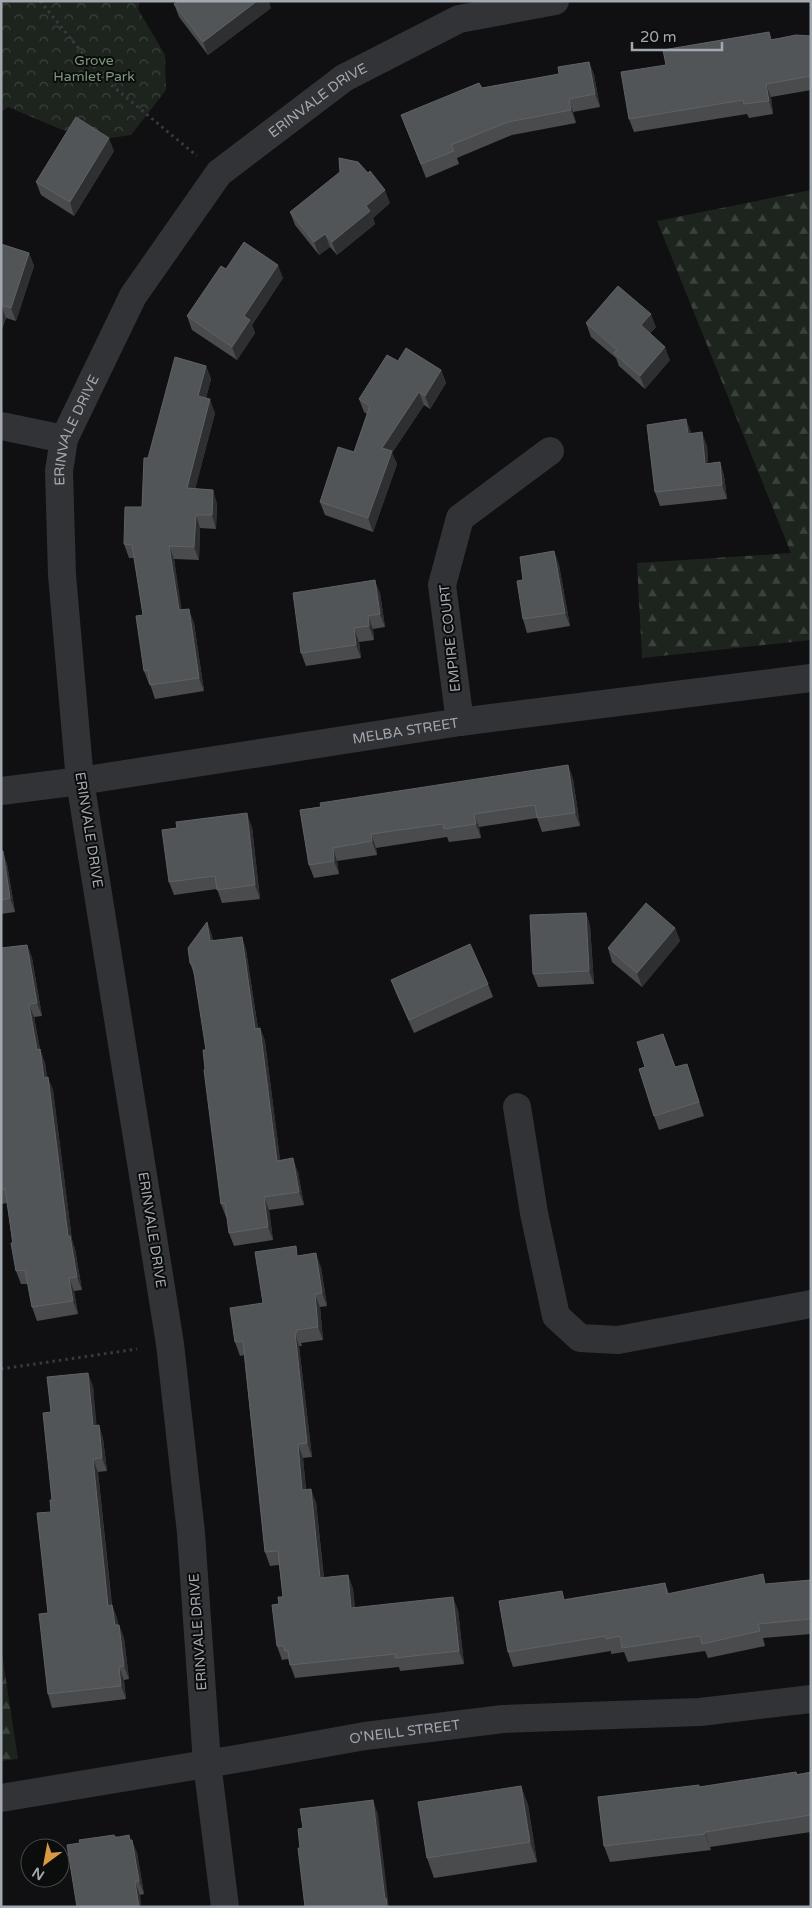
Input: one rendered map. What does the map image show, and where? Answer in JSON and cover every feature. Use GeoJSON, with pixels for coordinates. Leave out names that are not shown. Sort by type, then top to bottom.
{"type":"FeatureCollection","features":[{"type":"Feature","properties":{"kind":"street","name":"ERINVALE DRIVE"},"geometry":{"type":"LineString","coordinates":[[225,1907],[207,1763],[191,1533],[170,1344],[80,781],[62,575],[60,471],[64,439],[133,296],[219,173],[344,78],[459,18],[555,1]]}},
{"type":"Feature","properties":{"kind":"street"},"geometry":{"type":"LineString","coordinates":[[1,426],[64,439]]}},
{"type":"Feature","properties":{"kind":"street","name":"EMPIRE COURT"},"geometry":{"type":"LineString","coordinates":[[460,722],[442,585],[460,518],[550,451]]}},
{"type":"Feature","properties":{"kind":"street","name":"MELBA STREET"},"geometry":{"type":"LineString","coordinates":[[1,791],[80,781],[460,722],[811,678]]}},
{"type":"Feature","properties":{"kind":"street"},"geometry":{"type":"LineString","coordinates":[[517,1106],[534,1213],[556,1316],[580,1338],[618,1340],[811,1304]]}},
{"type":"Feature","properties":{"kind":"street","name":"O'NEILL STREET"},"geometry":{"type":"LineString","coordinates":[[1,1798],[365,1736],[503,1719],[700,1712],[811,1699]]}},
{"type":"Feature","properties":{"kind":"path"},"geometry":{"type":"LineString","coordinates":[[40,1],[104,79],[219,173]]}},
{"type":"Feature","properties":{"kind":"path"},"geometry":{"type":"LineString","coordinates":[[1,1369],[137,1349]]}},
{"type":"Feature","properties":{"kind":"green space","name":"Grove Hamlet Park"},"geometry":{"type":"Polygon","coordinates":[[[1,1],[140,1],[138,9],[165,55],[166,90],[131,135],[97,140],[60,129],[8,107],[1,112],[1,1]]]}},
{"type":"Feature","properties":{"kind":"green space"},"geometry":{"type":"Polygon","coordinates":[[[811,190],[811,640],[642,658],[637,563],[791,553],[657,221],[811,190]]]}},
{"type":"Feature","properties":{"kind":"green space"},"geometry":{"type":"Polygon","coordinates":[[[1,1647],[18,1759],[1,1761],[1,1647]]]}},
{"type":"Feature","properties":{"kind":"building"},"geometry":{"type":"Polygon","coordinates":[[[178,1],[257,1],[203,42],[174,4],[178,1]]]}},
{"type":"Feature","properties":{"kind":"building"},"geometry":{"type":"Polygon","coordinates":[[[769,32],[771,40],[796,35],[811,36],[811,76],[766,84],[769,101],[744,104],[743,100],[629,119],[621,72],[666,65],[663,50],[769,32]]]}},
{"type":"Feature","properties":{"kind":"building"},"geometry":{"type":"Polygon","coordinates":[[[589,62],[595,94],[569,99],[571,110],[508,122],[451,145],[454,151],[421,164],[401,115],[479,83],[482,88],[559,74],[558,67],[589,62]]]}},
{"type":"Feature","properties":{"kind":"building"},"geometry":{"type":"Polygon","coordinates":[[[76,117],[109,138],[70,202],[36,182],[76,117]]]}},
{"type":"Feature","properties":{"kind":"building"},"geometry":{"type":"Polygon","coordinates":[[[339,158],[358,162],[368,173],[370,171],[385,190],[366,206],[370,211],[332,242],[325,234],[314,242],[290,212],[340,172],[339,158]]]}},
{"type":"Feature","properties":{"kind":"building"},"geometry":{"type":"Polygon","coordinates":[[[244,242],[278,265],[244,316],[250,320],[232,347],[187,316],[221,266],[226,269],[244,242]]]}},
{"type":"Feature","properties":{"kind":"building"},"geometry":{"type":"Polygon","coordinates":[[[1,244],[29,253],[11,308],[1,305],[1,244]]]}},
{"type":"Feature","properties":{"kind":"building"},"geometry":{"type":"Polygon","coordinates":[[[618,286],[651,314],[641,325],[665,347],[640,376],[614,353],[617,350],[586,323],[618,286]]]}},
{"type":"Feature","properties":{"kind":"building"},"geometry":{"type":"Polygon","coordinates":[[[406,348],[441,370],[425,396],[419,392],[382,448],[392,451],[368,518],[320,502],[338,447],[354,452],[370,406],[359,399],[387,355],[398,361],[406,348]]]}},
{"type":"Feature","properties":{"kind":"building"},"geometry":{"type":"Polygon","coordinates":[[[175,357],[206,366],[198,396],[210,399],[187,488],[213,490],[212,515],[196,515],[194,547],[169,546],[179,610],[189,609],[199,678],[150,685],[148,670],[144,671],[136,616],[143,615],[132,545],[124,544],[125,507],[142,507],[144,458],[148,458],[175,357]]]}},
{"type":"Feature","properties":{"kind":"building"},"geometry":{"type":"Polygon","coordinates":[[[686,419],[688,434],[702,432],[705,464],[720,462],[722,485],[655,492],[647,425],[686,419]]]}},
{"type":"Feature","properties":{"kind":"building"},"geometry":{"type":"Polygon","coordinates":[[[554,551],[565,613],[523,619],[517,581],[523,580],[520,557],[554,551]]]}},
{"type":"Feature","properties":{"kind":"building"},"geometry":{"type":"Polygon","coordinates":[[[375,580],[380,614],[368,616],[369,626],[354,628],[356,645],[301,653],[293,593],[375,580]]]}},
{"type":"Feature","properties":{"kind":"building"},"geometry":{"type":"Polygon","coordinates":[[[568,765],[575,813],[537,818],[535,805],[474,814],[476,824],[444,829],[443,824],[371,834],[372,841],[333,848],[334,861],[309,865],[300,810],[321,807],[320,803],[568,765]]]}},
{"type":"Feature","properties":{"kind":"building"},"geometry":{"type":"Polygon","coordinates":[[[247,813],[255,885],[217,890],[215,876],[169,882],[162,830],[177,828],[176,822],[247,813]]]}},
{"type":"Feature","properties":{"kind":"building"},"geometry":{"type":"Polygon","coordinates":[[[1,851],[3,851],[10,898],[1,900],[1,851]]]}},
{"type":"Feature","properties":{"kind":"building"},"geometry":{"type":"Polygon","coordinates":[[[646,903],[675,928],[637,973],[608,948],[646,903]]]}},
{"type":"Feature","properties":{"kind":"building"},"geometry":{"type":"Polygon","coordinates":[[[586,913],[589,971],[533,974],[530,915],[586,913]]]}},
{"type":"Feature","properties":{"kind":"building"},"geometry":{"type":"Polygon","coordinates":[[[207,922],[210,941],[242,937],[255,1029],[260,1028],[277,1161],[293,1158],[299,1192],[264,1197],[268,1227],[229,1233],[225,1203],[221,1204],[204,1070],[203,1050],[206,1050],[193,966],[190,963],[188,948],[207,922]]]}},
{"type":"Feature","properties":{"kind":"building"},"geometry":{"type":"Polygon","coordinates":[[[470,944],[488,984],[409,1020],[391,980],[470,944]]]}},
{"type":"Feature","properties":{"kind":"building"},"geometry":{"type":"Polygon","coordinates":[[[27,945],[37,1003],[29,1004],[37,1050],[40,1049],[44,1078],[48,1077],[68,1236],[70,1236],[77,1277],[69,1278],[73,1301],[32,1307],[25,1270],[16,1271],[5,1189],[1,1190],[1,948],[27,945]]]}},
{"type":"Feature","properties":{"kind":"building"},"geometry":{"type":"Polygon","coordinates":[[[663,1034],[675,1067],[687,1064],[699,1102],[654,1116],[639,1069],[645,1067],[637,1042],[663,1034]]]}},
{"type":"Feature","properties":{"kind":"building"},"geometry":{"type":"Polygon","coordinates":[[[296,1246],[297,1256],[316,1253],[322,1293],[315,1294],[318,1327],[296,1330],[297,1332],[295,1332],[307,1443],[298,1444],[302,1490],[311,1489],[320,1578],[348,1575],[351,1608],[453,1597],[459,1651],[395,1658],[395,1654],[290,1665],[288,1651],[285,1651],[284,1646],[277,1646],[272,1605],[279,1604],[278,1597],[283,1597],[278,1551],[265,1552],[243,1341],[235,1342],[230,1308],[263,1303],[255,1252],[296,1246]]]}},
{"type":"Feature","properties":{"kind":"building"},"geometry":{"type":"Polygon","coordinates":[[[88,1373],[93,1426],[99,1425],[102,1458],[93,1459],[108,1606],[112,1605],[115,1625],[119,1625],[124,1666],[119,1667],[121,1686],[48,1694],[39,1614],[48,1613],[37,1513],[51,1512],[50,1500],[52,1500],[43,1413],[51,1412],[47,1377],[88,1373]]]}},
{"type":"Feature","properties":{"kind":"building"},"geometry":{"type":"Polygon","coordinates":[[[763,1574],[765,1584],[811,1580],[811,1619],[758,1624],[760,1631],[702,1644],[700,1636],[622,1648],[620,1636],[606,1639],[606,1636],[508,1652],[499,1601],[562,1591],[564,1600],[665,1583],[667,1594],[763,1574]]]}},
{"type":"Feature","properties":{"kind":"building"},"geometry":{"type":"Polygon","coordinates":[[[796,1772],[797,1775],[811,1772],[811,1815],[705,1832],[705,1834],[604,1846],[598,1797],[699,1785],[699,1787],[796,1772]]]}},
{"type":"Feature","properties":{"kind":"building"},"geometry":{"type":"Polygon","coordinates":[[[521,1786],[530,1842],[427,1858],[418,1802],[521,1786]]]}},
{"type":"Feature","properties":{"kind":"building"},"geometry":{"type":"Polygon","coordinates":[[[373,1800],[387,1907],[305,1907],[298,1848],[300,1848],[298,1829],[303,1828],[300,1809],[373,1800]]]}},
{"type":"Feature","properties":{"kind":"building"},"geometry":{"type":"Polygon","coordinates":[[[129,1835],[130,1840],[132,1840],[139,1881],[135,1882],[139,1907],[77,1907],[70,1864],[70,1845],[80,1843],[79,1840],[129,1835]]]}}]}
